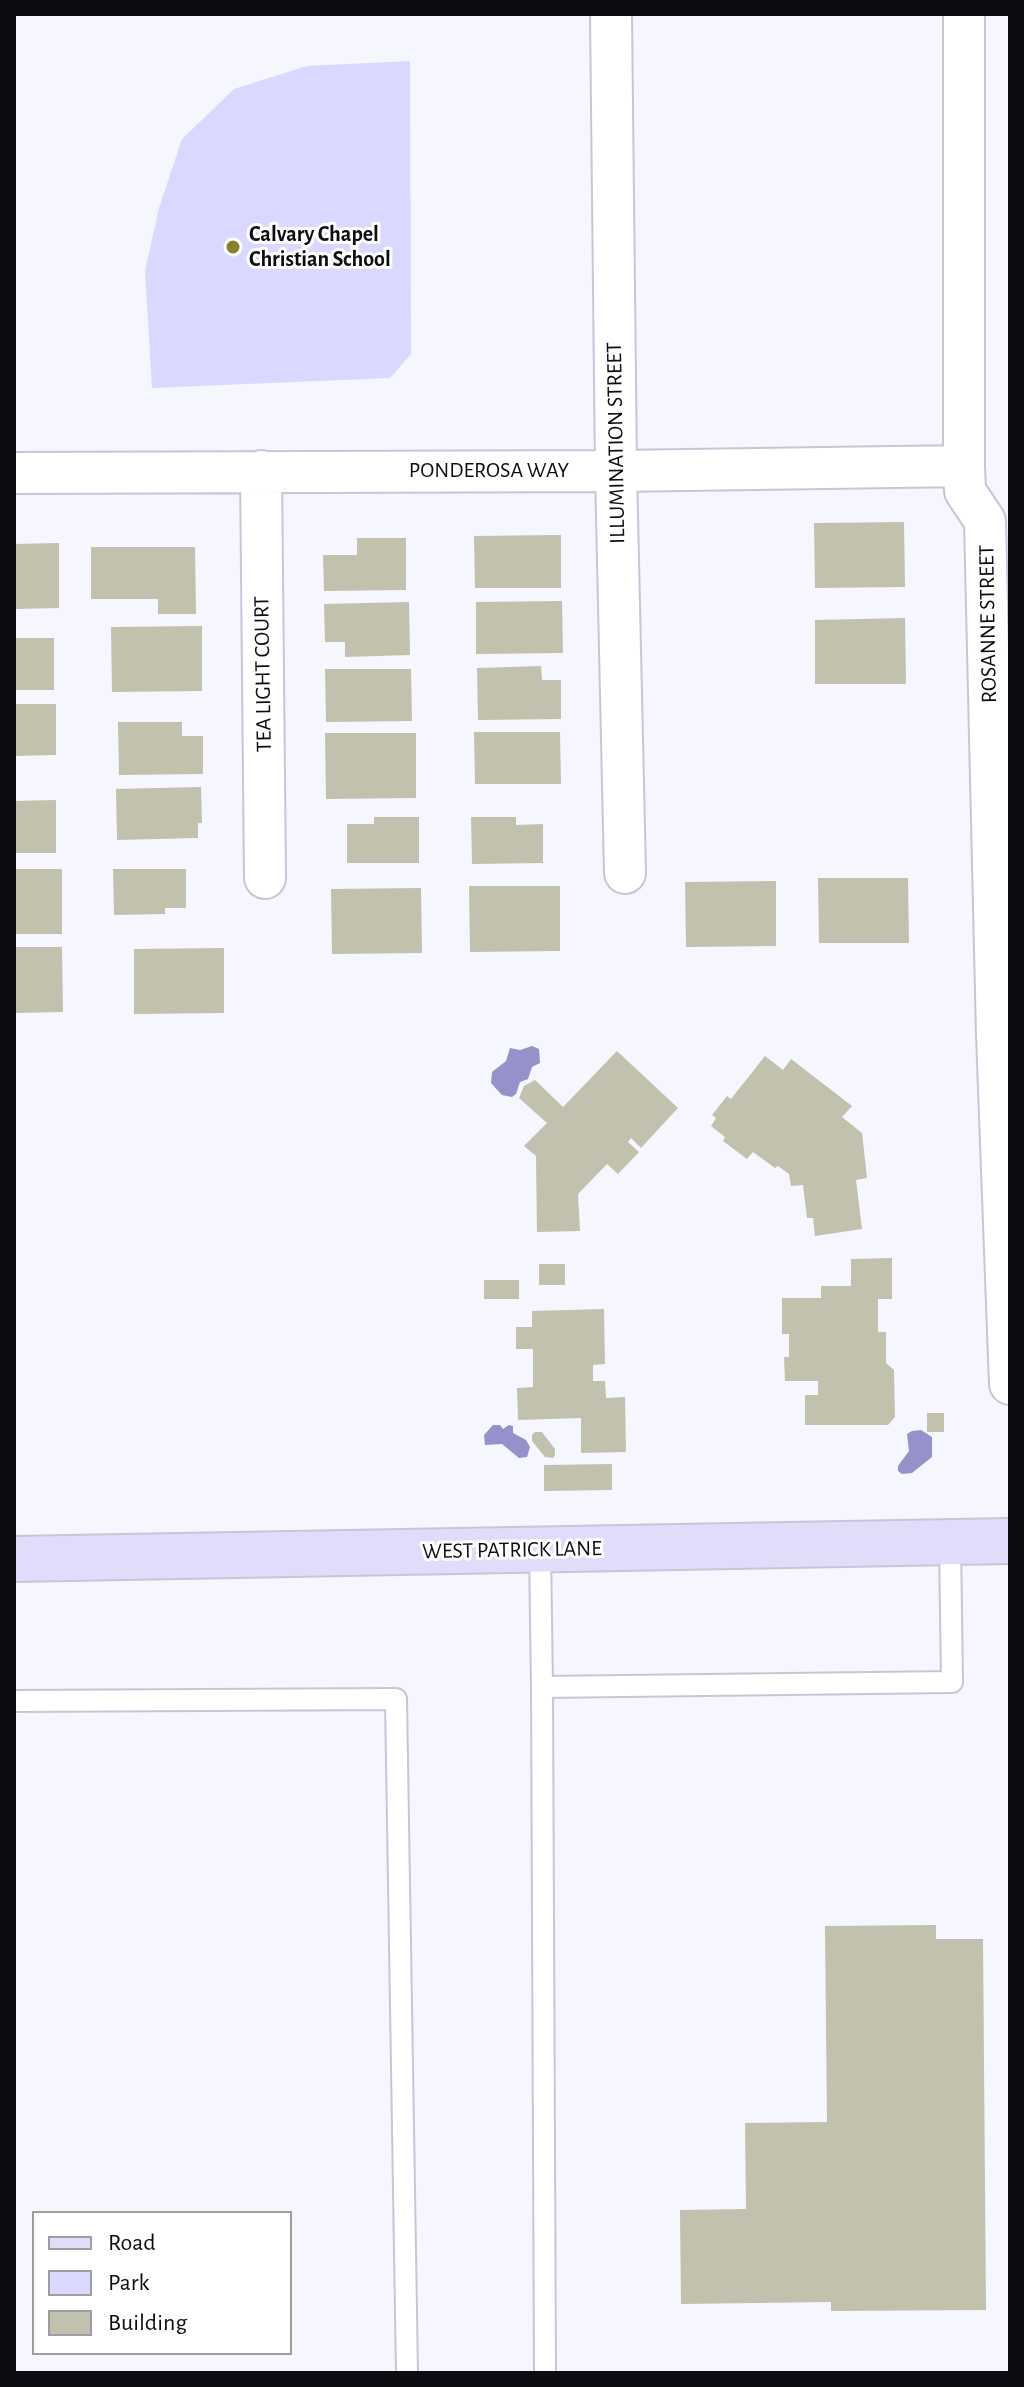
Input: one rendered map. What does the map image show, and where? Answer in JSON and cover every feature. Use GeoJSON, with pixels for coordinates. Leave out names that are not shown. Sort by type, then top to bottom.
{"type":"FeatureCollection","features":[{"type":"Feature","properties":{"kind":"street","name":"ILLUMINATION STREET"},"geometry":{"type":"LineString","coordinates":[[611,14],[616,471],[625,873]]}},
{"type":"Feature","properties":{"kind":"street","name":"ROSANNE STREET"},"geometry":{"type":"LineString","coordinates":[[964,14],[964,466],[965,491],[985,521],[997,1035],[1010,1384]]}},
{"type":"Feature","properties":{"kind":"street","name":"PONDEROSA WAY"},"geometry":{"type":"LineString","coordinates":[[14,473],[616,471],[964,466]]}},
{"type":"Feature","properties":{"kind":"street","name":"TEA LIGHT COURT"},"geometry":{"type":"LineString","coordinates":[[261,471],[265,878]]}},
{"type":"Feature","properties":{"kind":"street","name":"WEST PATRICK LANE"},"geometry":{"type":"LineString","coordinates":[[14,1559],[1010,1541]]}},
{"type":"Feature","properties":{"kind":"lane"},"geometry":{"type":"LineString","coordinates":[[542,1687],[952,1682],[950,1542]]}},
{"type":"Feature","properties":{"kind":"lane"},"geometry":{"type":"LineString","coordinates":[[540,1549],[545,2373]]}},
{"type":"Feature","properties":{"kind":"lane"},"geometry":{"type":"LineString","coordinates":[[14,1701],[396,1699],[407,2373]]}},
{"type":"Feature","properties":{"kind":"green space"},"geometry":{"type":"Polygon","coordinates":[[[410,61],[411,354],[390,378],[152,388],[145,271],[159,208],[182,139],[234,89],[307,66],[410,61]]]}},
{"type":"Feature","properties":{"kind":"shaded area"},"geometry":{"type":"Polygon","coordinates":[[[532,1046],[539,1049],[540,1063],[532,1067],[528,1079],[520,1082],[516,1094],[512,1097],[502,1095],[491,1083],[492,1072],[506,1061],[510,1048],[520,1050],[532,1046]]]}},
{"type":"Feature","properties":{"kind":"shaded area"},"geometry":{"type":"Polygon","coordinates":[[[493,1425],[500,1425],[503,1429],[513,1426],[513,1433],[526,1440],[530,1447],[527,1457],[519,1458],[502,1444],[485,1445],[484,1435],[493,1425]]]}},
{"type":"Feature","properties":{"kind":"shaded area"},"geometry":{"type":"Polygon","coordinates":[[[921,1430],[932,1437],[932,1457],[912,1473],[902,1474],[898,1466],[909,1451],[907,1434],[921,1430]]]}},
{"type":"Feature","properties":{"kind":"building"},"geometry":{"type":"Polygon","coordinates":[[[904,522],[905,587],[815,588],[814,523],[904,522]]]}},
{"type":"Feature","properties":{"kind":"building"},"geometry":{"type":"Polygon","coordinates":[[[561,535],[561,588],[475,588],[474,536],[561,535]]]}},
{"type":"Feature","properties":{"kind":"building"},"geometry":{"type":"Polygon","coordinates":[[[357,538],[406,538],[406,590],[324,591],[323,555],[357,555],[357,538]]]}},
{"type":"Feature","properties":{"kind":"building"},"geometry":{"type":"Polygon","coordinates":[[[59,543],[59,608],[14,609],[14,544],[59,543]]]}},
{"type":"Feature","properties":{"kind":"building"},"geometry":{"type":"Polygon","coordinates":[[[91,547],[195,547],[196,614],[158,614],[158,599],[91,599],[91,547]]]}},
{"type":"Feature","properties":{"kind":"building"},"geometry":{"type":"Polygon","coordinates":[[[562,601],[563,653],[476,654],[476,602],[562,601]]]}},
{"type":"Feature","properties":{"kind":"building"},"geometry":{"type":"Polygon","coordinates":[[[409,602],[410,655],[345,657],[345,642],[325,642],[324,604],[409,602]]]}},
{"type":"Feature","properties":{"kind":"building"},"geometry":{"type":"Polygon","coordinates":[[[905,618],[906,684],[815,684],[815,620],[905,618]]]}},
{"type":"Feature","properties":{"kind":"building"},"geometry":{"type":"Polygon","coordinates":[[[202,626],[202,691],[112,692],[111,627],[202,626]]]}},
{"type":"Feature","properties":{"kind":"building"},"geometry":{"type":"Polygon","coordinates":[[[14,638],[54,638],[54,690],[14,690],[14,638]]]}},
{"type":"Feature","properties":{"kind":"building"},"geometry":{"type":"Polygon","coordinates":[[[541,666],[542,680],[561,680],[561,719],[478,720],[477,668],[541,666]]]}},
{"type":"Feature","properties":{"kind":"building"},"geometry":{"type":"Polygon","coordinates":[[[325,669],[411,669],[412,721],[326,722],[325,669]]]}},
{"type":"Feature","properties":{"kind":"building"},"geometry":{"type":"Polygon","coordinates":[[[14,704],[56,704],[56,755],[14,756],[14,704]]]}},
{"type":"Feature","properties":{"kind":"building"},"geometry":{"type":"Polygon","coordinates":[[[118,722],[182,722],[182,736],[203,736],[203,774],[119,775],[118,722]]]}},
{"type":"Feature","properties":{"kind":"building"},"geometry":{"type":"Polygon","coordinates":[[[474,732],[560,732],[561,784],[475,784],[474,732]]]}},
{"type":"Feature","properties":{"kind":"building"},"geometry":{"type":"Polygon","coordinates":[[[325,733],[416,733],[416,798],[326,799],[325,733]]]}},
{"type":"Feature","properties":{"kind":"building"},"geometry":{"type":"Polygon","coordinates":[[[201,787],[202,823],[198,823],[198,838],[117,840],[116,789],[201,787]]]}},
{"type":"Feature","properties":{"kind":"building"},"geometry":{"type":"Polygon","coordinates":[[[56,800],[56,853],[14,853],[14,801],[56,800]]]}},
{"type":"Feature","properties":{"kind":"building"},"geometry":{"type":"Polygon","coordinates":[[[374,817],[419,817],[419,863],[347,863],[347,824],[374,824],[374,817]]]}},
{"type":"Feature","properties":{"kind":"building"},"geometry":{"type":"Polygon","coordinates":[[[471,817],[516,817],[516,825],[543,824],[543,863],[472,864],[471,817]]]}},
{"type":"Feature","properties":{"kind":"building"},"geometry":{"type":"Polygon","coordinates":[[[14,869],[62,869],[62,934],[14,934],[14,869]]]}},
{"type":"Feature","properties":{"kind":"building"},"geometry":{"type":"Polygon","coordinates":[[[113,869],[186,869],[186,908],[165,908],[165,914],[114,915],[113,869]]]}},
{"type":"Feature","properties":{"kind":"building"},"geometry":{"type":"Polygon","coordinates":[[[818,878],[908,878],[909,943],[819,943],[818,878]]]}},
{"type":"Feature","properties":{"kind":"building"},"geometry":{"type":"Polygon","coordinates":[[[776,881],[776,946],[686,947],[685,882],[776,881]]]}},
{"type":"Feature","properties":{"kind":"building"},"geometry":{"type":"Polygon","coordinates":[[[469,886],[560,886],[560,951],[470,952],[469,886]]]}},
{"type":"Feature","properties":{"kind":"building"},"geometry":{"type":"Polygon","coordinates":[[[421,888],[422,953],[332,954],[331,889],[421,888]]]}},
{"type":"Feature","properties":{"kind":"building"},"geometry":{"type":"Polygon","coordinates":[[[14,947],[62,947],[63,1012],[14,1013],[14,947]]]}},
{"type":"Feature","properties":{"kind":"building"},"geometry":{"type":"Polygon","coordinates":[[[224,948],[224,1013],[134,1014],[134,949],[224,948]]]}},
{"type":"Feature","properties":{"kind":"building"},"geometry":{"type":"Polygon","coordinates":[[[617,1051],[678,1108],[641,1148],[631,1138],[628,1142],[639,1152],[618,1174],[607,1164],[578,1194],[580,1231],[537,1232],[536,1156],[524,1146],[547,1123],[519,1098],[524,1086],[535,1080],[563,1107],[617,1051]]]}},
{"type":"Feature","properties":{"kind":"building"},"geometry":{"type":"Polygon","coordinates":[[[765,1056],[783,1070],[791,1059],[852,1106],[842,1117],[862,1133],[867,1178],[856,1180],[862,1229],[815,1236],[813,1218],[807,1218],[803,1185],[791,1186],[789,1174],[753,1152],[747,1159],[723,1141],[725,1137],[711,1126],[716,1118],[712,1115],[727,1096],[731,1099],[765,1056]]]}},
{"type":"Feature","properties":{"kind":"building"},"geometry":{"type":"Polygon","coordinates":[[[892,1258],[892,1299],[878,1299],[878,1332],[886,1332],[886,1363],[894,1370],[895,1417],[888,1425],[805,1425],[805,1395],[818,1395],[818,1381],[785,1381],[784,1357],[789,1357],[789,1334],[782,1334],[782,1298],[821,1298],[821,1286],[851,1286],[851,1259],[892,1258]]]}},
{"type":"Feature","properties":{"kind":"building"},"geometry":{"type":"Polygon","coordinates":[[[539,1264],[565,1264],[565,1285],[539,1285],[539,1264]]]}},
{"type":"Feature","properties":{"kind":"building"},"geometry":{"type":"Polygon","coordinates":[[[484,1280],[519,1280],[519,1299],[484,1299],[484,1280]]]}},
{"type":"Feature","properties":{"kind":"building"},"geometry":{"type":"Polygon","coordinates":[[[604,1309],[605,1364],[593,1365],[593,1381],[605,1381],[606,1398],[625,1397],[626,1452],[581,1453],[581,1418],[518,1420],[517,1388],[533,1387],[533,1349],[516,1349],[516,1327],[532,1327],[532,1311],[604,1309]]]}},
{"type":"Feature","properties":{"kind":"building"},"geometry":{"type":"Polygon","coordinates":[[[927,1413],[944,1413],[944,1432],[927,1432],[927,1413]]]}},
{"type":"Feature","properties":{"kind":"building"},"geometry":{"type":"Polygon","coordinates":[[[535,1432],[542,1432],[555,1449],[553,1458],[545,1457],[532,1441],[535,1432]]]}},
{"type":"Feature","properties":{"kind":"building"},"geometry":{"type":"Polygon","coordinates":[[[612,1464],[612,1490],[544,1491],[544,1465],[612,1464]]]}},
{"type":"Feature","properties":{"kind":"building"},"geometry":{"type":"Polygon","coordinates":[[[936,1925],[936,1939],[983,1939],[986,2310],[831,2311],[831,2302],[681,2304],[680,2210],[746,2209],[745,2123],[827,2122],[825,1926],[936,1925]]]}},
{"type":"Feature","properties":{"kind":"place","name":"Calvary Chapel Christian School"},"geometry":{"type":"Point","coordinates":[233,247]}}]}
